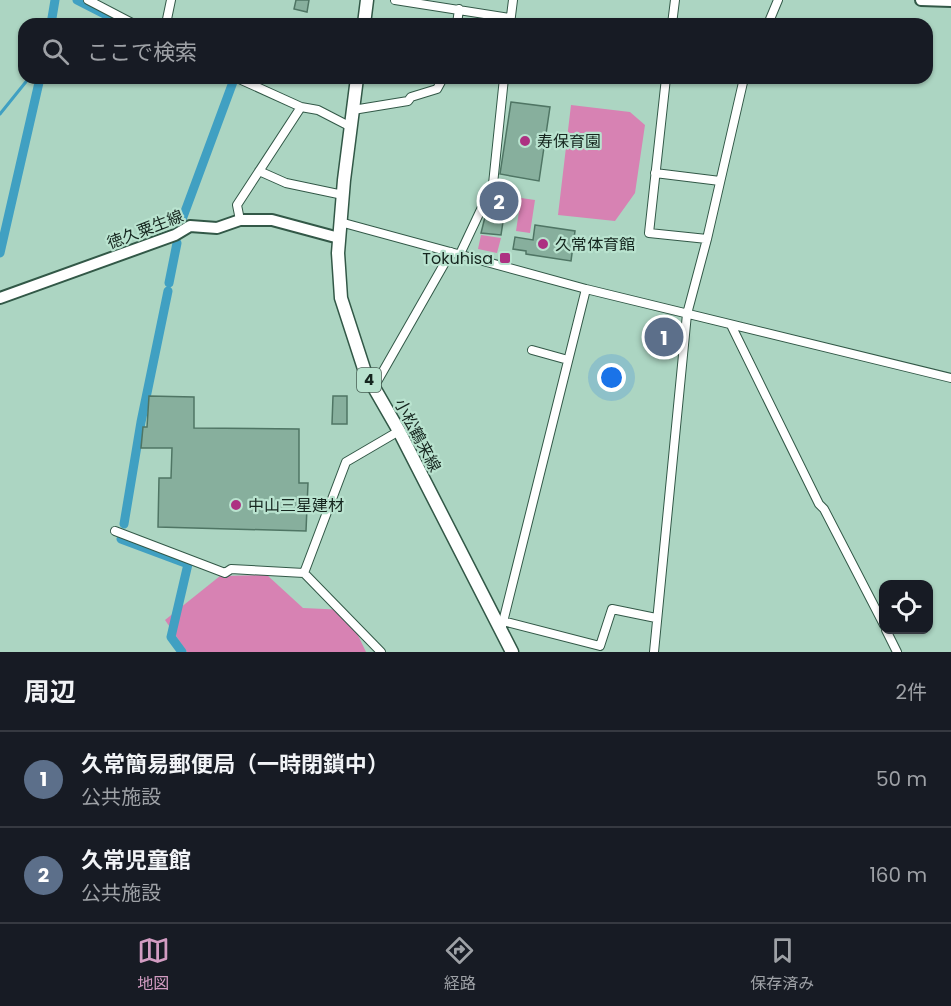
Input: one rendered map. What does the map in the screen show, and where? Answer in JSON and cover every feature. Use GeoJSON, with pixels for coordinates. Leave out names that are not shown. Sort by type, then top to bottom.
{"type":"FeatureCollection","features":[{"type":"Feature","properties":{"kind":"main road"},"geometry":{"type":"LineString","coordinates":[[365,18],[367,0]]}},
{"type":"Feature","properties":{"kind":"main road"},"geometry":{"type":"LineString","coordinates":[[921,0],[951,1]]}},
{"type":"Feature","properties":{"kind":"main road","name":"小松鶴来線"},"geometry":{"type":"LineString","coordinates":[[356,84],[340,222],[338,253],[340,298],[364,372],[399,432],[502,625],[512,652]]}},
{"type":"Feature","properties":{"kind":"main road","name":"徳久粟生線"},"geometry":{"type":"LineString","coordinates":[[0,298],[175,235],[190,226],[217,228],[240,220],[272,220],[339,238]]}},
{"type":"Feature","properties":{"kind":"street"},"geometry":{"type":"LineString","coordinates":[[88,0],[122,18]]}},
{"type":"Feature","properties":{"kind":"street"},"geometry":{"type":"LineString","coordinates":[[167,18],[171,0]]}},
{"type":"Feature","properties":{"kind":"street"},"geometry":{"type":"LineString","coordinates":[[395,0],[459,9],[497,18]]}},
{"type":"Feature","properties":{"kind":"street"},"geometry":{"type":"LineString","coordinates":[[510,18],[513,0]]}},
{"type":"Feature","properties":{"kind":"street"},"geometry":{"type":"LineString","coordinates":[[673,18],[675,0]]}},
{"type":"Feature","properties":{"kind":"street"},"geometry":{"type":"LineString","coordinates":[[770,18],[778,0]]}},
{"type":"Feature","properties":{"kind":"street"},"geometry":{"type":"LineString","coordinates":[[458,18],[459,9]]}},
{"type":"Feature","properties":{"kind":"street"},"geometry":{"type":"LineString","coordinates":[[250,84],[302,107],[318,110],[351,127]]}},
{"type":"Feature","properties":{"kind":"street"},"geometry":{"type":"LineString","coordinates":[[353,110],[408,101],[411,97],[437,89],[440,84]]}},
{"type":"Feature","properties":{"kind":"street"},"geometry":{"type":"LineString","coordinates":[[460,254],[493,184],[503,84]]}},
{"type":"Feature","properties":{"kind":"street"},"geometry":{"type":"LineString","coordinates":[[665,84],[649,232],[707,239]]}},
{"type":"Feature","properties":{"kind":"street"},"geometry":{"type":"LineString","coordinates":[[654,652],[687,314],[707,239],[743,84]]}},
{"type":"Feature","properties":{"kind":"street"},"geometry":{"type":"LineString","coordinates":[[240,220],[237,205],[302,107]]}},
{"type":"Feature","properties":{"kind":"street"},"geometry":{"type":"LineString","coordinates":[[259,171],[286,183],[343,195]]}},
{"type":"Feature","properties":{"kind":"street"},"geometry":{"type":"LineString","coordinates":[[656,173],[720,181]]}},
{"type":"Feature","properties":{"kind":"street"},"geometry":{"type":"LineString","coordinates":[[340,222],[586,289],[951,378]]}},
{"type":"Feature","properties":{"kind":"street"},"geometry":{"type":"LineString","coordinates":[[374,387],[451,252]]}},
{"type":"Feature","properties":{"kind":"street"},"geometry":{"type":"LineString","coordinates":[[586,289],[502,625],[600,646],[612,609],[656,618]]}},
{"type":"Feature","properties":{"kind":"street"},"geometry":{"type":"LineString","coordinates":[[731,325],[819,504],[824,509],[879,615]]}},
{"type":"Feature","properties":{"kind":"street"},"geometry":{"type":"LineString","coordinates":[[532,351],[568,360]]}},
{"type":"Feature","properties":{"kind":"street"},"geometry":{"type":"LineString","coordinates":[[304,573],[346,462],[399,432]]}},
{"type":"Feature","properties":{"kind":"street"},"geometry":{"type":"LineString","coordinates":[[115,531],[225,573],[231,569],[304,573],[381,652]]}},
{"type":"Feature","properties":{"kind":"street"},"geometry":{"type":"LineString","coordinates":[[888,634],[897,652]]}},
{"type":"Feature","properties":{"kind":"shaded area"},"geometry":{"type":"Polygon","coordinates":[[[571,105],[630,112],[645,125],[635,193],[615,221],[558,215],[571,105]]]}},
{"type":"Feature","properties":{"kind":"shaded area"},"geometry":{"type":"Polygon","coordinates":[[[521,198],[535,200],[530,233],[516,231],[521,198]]]}},
{"type":"Feature","properties":{"kind":"shaded area"},"geometry":{"type":"Polygon","coordinates":[[[481,235],[501,238],[497,253],[478,249],[481,235]]]}},
{"type":"Feature","properties":{"kind":"shaded area"},"geometry":{"type":"Polygon","coordinates":[[[267,575],[303,608],[346,610],[366,652],[187,652],[165,620],[220,576],[267,575]]]}},
{"type":"Feature","properties":{"kind":"building"},"geometry":{"type":"Polygon","coordinates":[[[296,0],[309,0],[307,12],[294,9],[296,0]]]}},
{"type":"Feature","properties":{"kind":"building","name":"寿保育園"},"geometry":{"type":"Polygon","coordinates":[[[511,102],[550,107],[539,181],[500,174],[511,102]]]}},
{"type":"Feature","properties":{"kind":"building"},"geometry":{"type":"Polygon","coordinates":[[[498,188],[508,189],[501,235],[481,233],[486,213],[491,214],[498,188]]]}},
{"type":"Feature","properties":{"kind":"building","name":"久常体育館"},"geometry":{"type":"Polygon","coordinates":[[[535,225],[575,231],[571,261],[526,254],[526,251],[513,249],[515,237],[533,240],[535,225]]]}},
{"type":"Feature","properties":{"kind":"building"},"geometry":{"type":"Polygon","coordinates":[[[149,396],[194,397],[194,428],[299,429],[299,483],[308,483],[306,531],[158,527],[159,478],[171,478],[172,448],[141,448],[143,427],[147,427],[149,396]]]}},
{"type":"Feature","properties":{"kind":"building"},"geometry":{"type":"Polygon","coordinates":[[[333,396],[347,396],[347,424],[332,424],[333,396]]]}},
{"type":"Feature","properties":{"kind":"waterway"},"geometry":{"type":"LineString","coordinates":[[52,18],[55,0]]}},
{"type":"Feature","properties":{"kind":"waterway"},"geometry":{"type":"LineString","coordinates":[[77,0],[112,18]]}},
{"type":"Feature","properties":{"kind":"waterway"},"geometry":{"type":"LineString","coordinates":[[0,114],[24,84]]}},
{"type":"Feature","properties":{"kind":"waterway"},"geometry":{"type":"LineString","coordinates":[[0,253],[39,84]]}},
{"type":"Feature","properties":{"kind":"waterway"},"geometry":{"type":"LineString","coordinates":[[180,225],[232,84]]}},
{"type":"Feature","properties":{"kind":"waterway"},"geometry":{"type":"LineString","coordinates":[[169,283],[177,243]]}},
{"type":"Feature","properties":{"kind":"waterway"},"geometry":{"type":"LineString","coordinates":[[124,524],[141,422],[168,291]]}},
{"type":"Feature","properties":{"kind":"waterway"},"geometry":{"type":"LineString","coordinates":[[121,539],[188,564],[171,637],[182,652]]}},
{"type":"Feature","properties":{"kind":"place","name":"寿保育園"},"geometry":{"type":"Point","coordinates":[525,141]}},
{"type":"Feature","properties":{"kind":"place","name":"久常児童館"},"geometry":{"type":"Point","coordinates":[499,201]}},
{"type":"Feature","properties":{"kind":"place","name":"久常体育館"},"geometry":{"type":"Point","coordinates":[543,244]}},
{"type":"Feature","properties":{"kind":"place","name":"Tokuhisa"},"geometry":{"type":"Point","coordinates":[505,258]}},
{"type":"Feature","properties":{"kind":"place","name":"久常簡易郵便局（一時閉鎖中）"},"geometry":{"type":"Point","coordinates":[664,337]}},
{"type":"Feature","properties":{"kind":"place","name":"中山三星建材"},"geometry":{"type":"Point","coordinates":[236,505]}}]}
